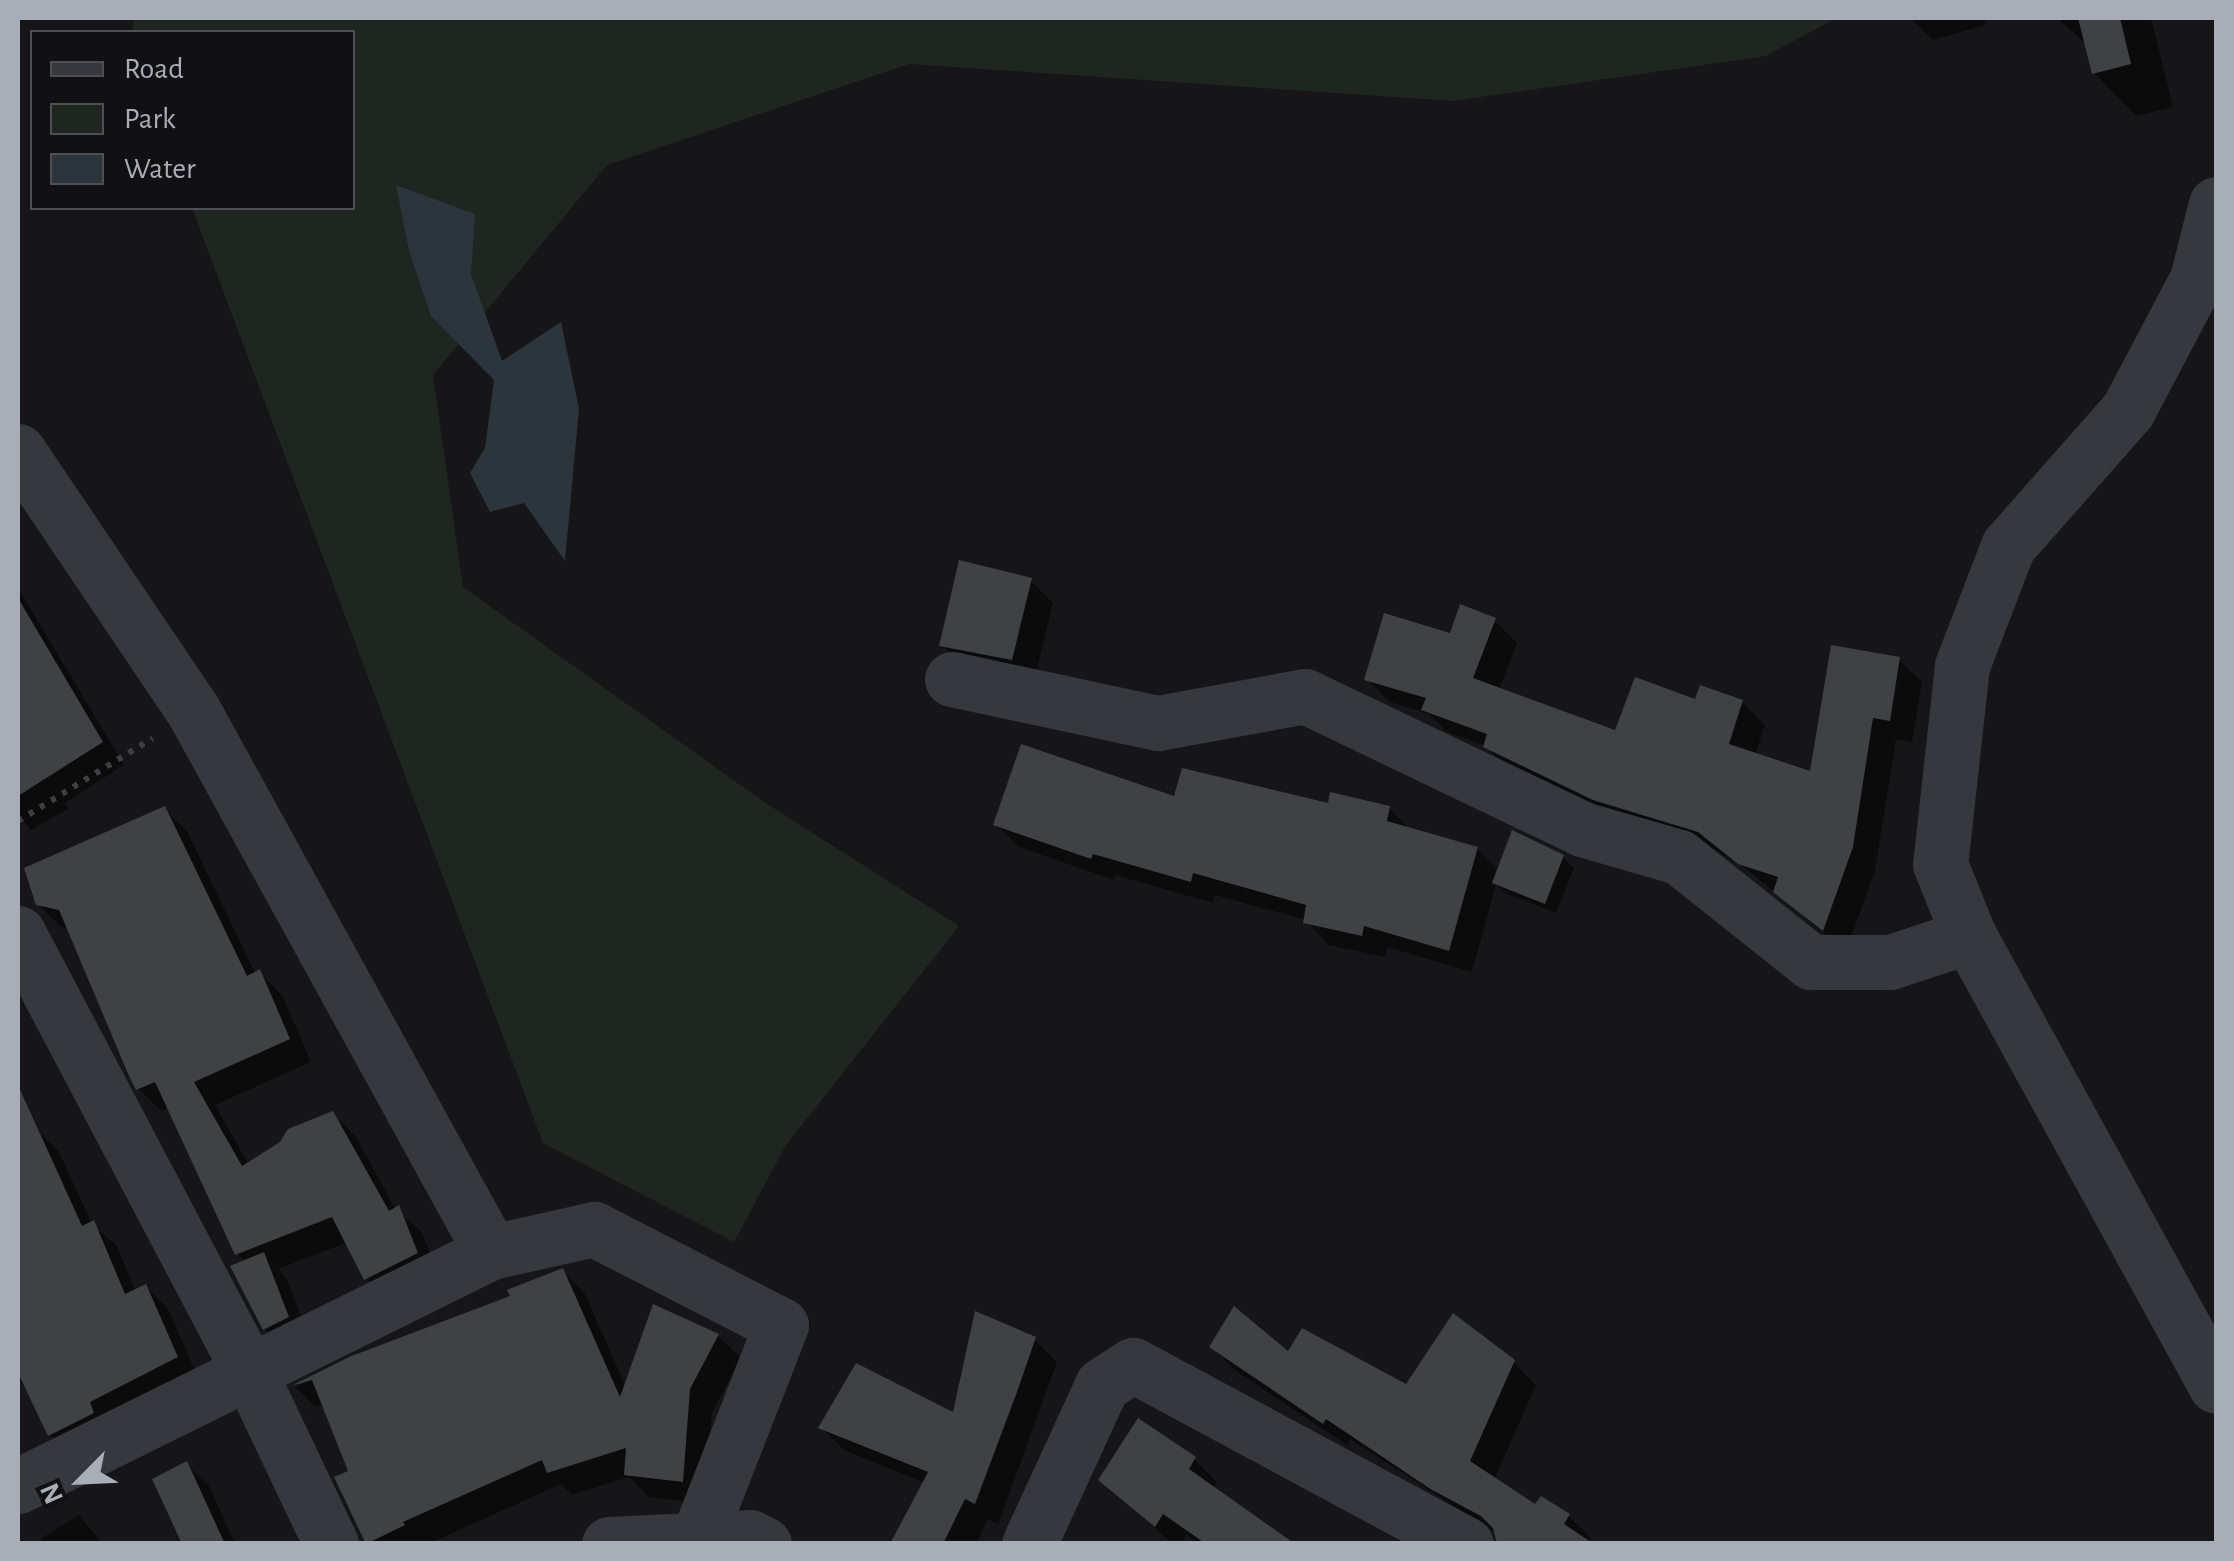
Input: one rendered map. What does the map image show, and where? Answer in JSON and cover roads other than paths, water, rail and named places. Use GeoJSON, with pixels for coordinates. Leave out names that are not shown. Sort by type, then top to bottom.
{"type":"FeatureCollection","features":[{"type":"Feature","properties":{"kind":"street"},"geometry":{"type":"LineString","coordinates":[[2216,204],[2198,280],[2128,410],[2008,546],[1962,666],[1940,864],[1969,936],[2216,1386]]}},
{"type":"Feature","properties":{"kind":"street"},"geometry":{"type":"LineString","coordinates":[[18,451],[194,712],[491,1252]]}},
{"type":"Feature","properties":{"kind":"street"},"geometry":{"type":"LineString","coordinates":[[952,679],[1158,723],[1306,696],[1582,829],[1679,857],[1811,962],[1890,962],[1969,936]]}},
{"type":"Feature","properties":{"kind":"street"},"geometry":{"type":"LineString","coordinates":[[18,933],[248,1370],[332,1544]]}},
{"type":"Feature","properties":{"kind":"street"},"geometry":{"type":"LineString","coordinates":[[18,1486],[491,1252],[594,1229],[780,1325],[697,1540]]}},
{"type":"Feature","properties":{"kind":"street"},"geometry":{"type":"LineString","coordinates":[[1029,1544],[1102,1385],[1132,1365],[1466,1544]]}},
{"type":"Feature","properties":{"kind":"street"},"geometry":{"type":"LineString","coordinates":[[609,1544],[750,1538],[764,1544]]}},
{"type":"Feature","properties":{"kind":"water"},"geometry":{"type":"Polygon","coordinates":[[[396,185],[475,214],[471,274],[502,361],[561,322],[579,409],[565,561],[524,503],[490,512],[470,473],[485,448],[494,380],[431,316],[409,251],[396,185]]]}}]}
